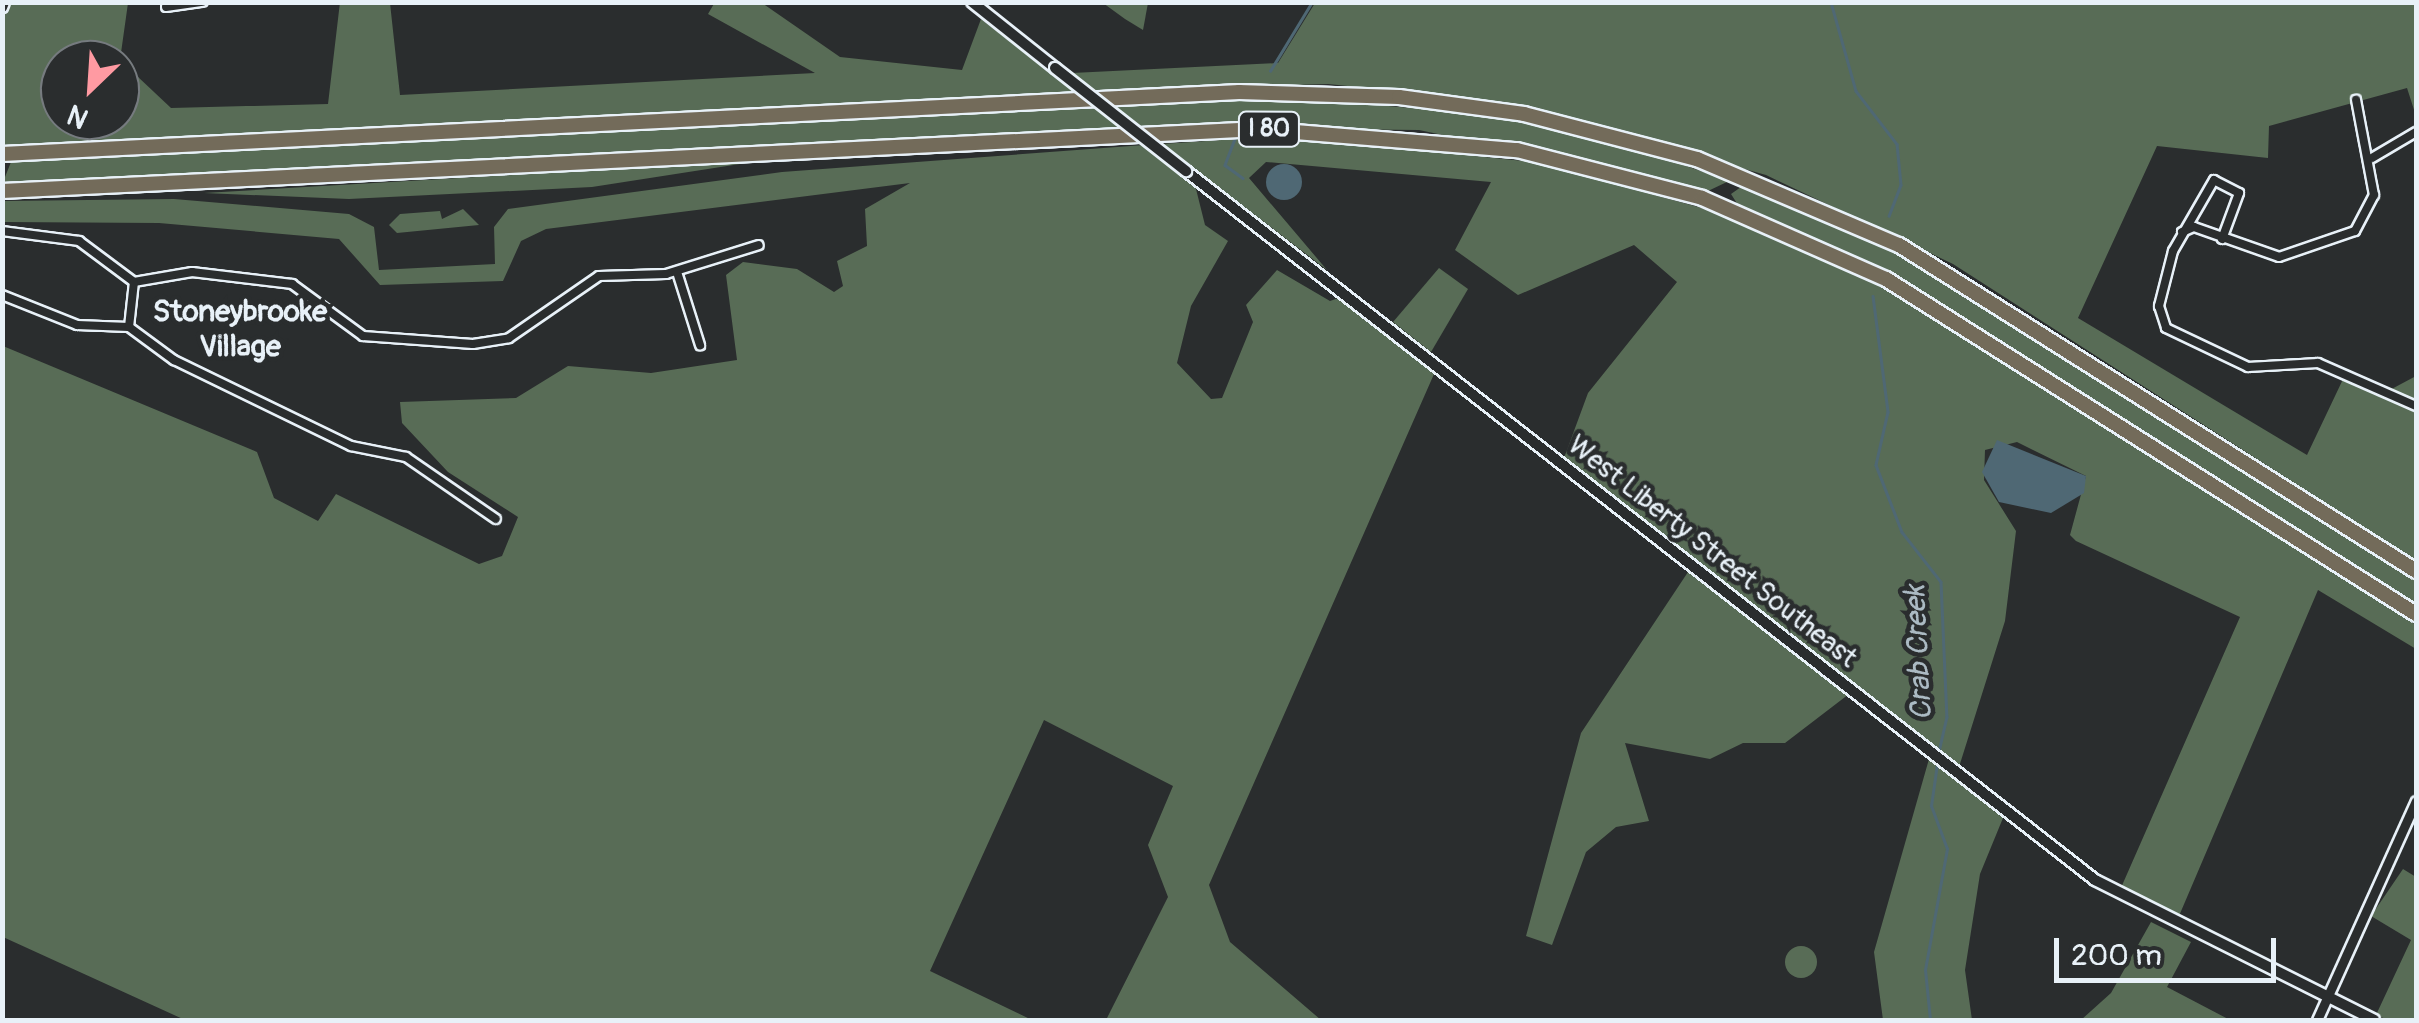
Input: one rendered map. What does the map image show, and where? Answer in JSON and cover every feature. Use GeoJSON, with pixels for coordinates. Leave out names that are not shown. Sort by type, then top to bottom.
{"type":"FeatureCollection","features":[{"type":"Feature","properties":{"kind":"highway","name":"I 80"},"geometry":{"type":"LineString","coordinates":[[2,154],[1239,92],[1370,94],[1524,114],[1725,168],[1900,245],[2416,571]]}},
{"type":"Feature","properties":{"kind":"highway","name":"I 80"},"geometry":{"type":"LineString","coordinates":[[2,192],[1259,129],[1503,148],[1702,198],[1886,279],[2416,614]]}},
{"type":"Feature","properties":{"kind":"main road","name":"West Liberty Street Southeast"},"geometry":{"type":"LineString","coordinates":[[972,2],[1944,763],[2136,906],[2374,1020]]}},
{"type":"Feature","properties":{"kind":"street"},"geometry":{"type":"LineString","coordinates":[[166,7],[203,2]]}},
{"type":"Feature","properties":{"kind":"street"},"geometry":{"type":"LineString","coordinates":[[2181,233],[2194,227],[2222,239],[2290,257],[2345,237],[2372,208],[2372,158],[2356,100]]}},
{"type":"Feature","properties":{"kind":"street"},"geometry":{"type":"LineString","coordinates":[[2372,158],[2416,132]]}},
{"type":"Feature","properties":{"kind":"street"},"geometry":{"type":"LineString","coordinates":[[2222,239],[2239,193],[2214,180],[2181,233],[2158,306],[2166,328],[2248,367],[2318,363],[2416,406]]}},
{"type":"Feature","properties":{"kind":"street"},"geometry":{"type":"LineString","coordinates":[[2,232],[79,241],[134,282],[192,272],[292,284],[363,336],[473,344],[509,338],[599,276],[678,272],[760,245]]}},
{"type":"Feature","properties":{"kind":"street"},"geometry":{"type":"LineString","coordinates":[[678,272],[700,345]]}},
{"type":"Feature","properties":{"kind":"street"},"geometry":{"type":"LineString","coordinates":[[130,327],[134,282]]}},
{"type":"Feature","properties":{"kind":"street"},"geometry":{"type":"LineString","coordinates":[[2,295],[77,325],[130,327],[174,360],[358,449],[406,457],[496,518]]}},
{"type":"Feature","properties":{"kind":"street"},"geometry":{"type":"LineString","coordinates":[[2316,1020],[2416,801]]}},
{"type":"Feature","properties":{"kind":"green space"},"geometry":{"type":"Polygon","coordinates":[[[340,2],[390,3],[400,95],[815,73],[708,14],[715,2],[762,3],[840,57],[962,70],[981,19],[1075,92],[140,138],[140,79],[171,108],[328,104],[340,2]]]}},
{"type":"Feature","properties":{"kind":"green space"},"geometry":{"type":"Polygon","coordinates":[[[5,3],[128,3],[123,40],[40,40],[40,140],[104,140],[3,145],[5,3]]]}},
{"type":"Feature","properties":{"kind":"green space"},"geometry":{"type":"Polygon","coordinates":[[[1103,3],[1148,3],[1143,30],[1125,19],[1103,3]]]}},
{"type":"Feature","properties":{"kind":"green space"},"geometry":{"type":"Polygon","coordinates":[[[1315,3],[2416,3],[2416,116],[2407,88],[2269,126],[2268,158],[2157,146],[2078,318],[2307,455],[2345,375],[2386,392],[2416,376],[2416,561],[1953,264],[1766,175],[1505,102],[1328,84],[1094,91],[1072,73],[1278,63],[1315,3]]]}},
{"type":"Feature","properties":{"kind":"green space"},"geometry":{"type":"Polygon","coordinates":[[[1284,97],[1504,116],[1595,134],[1729,181],[1708,191],[1419,130],[1141,127],[1111,104],[1284,97]]]}},
{"type":"Feature","properties":{"kind":"green space"},"geometry":{"type":"Polygon","coordinates":[[[1090,103],[1123,129],[3,182],[11,162],[151,151],[1090,103]]]}},
{"type":"Feature","properties":{"kind":"green space"},"geometry":{"type":"Polygon","coordinates":[[[1281,136],[1534,162],[1702,208],[1835,263],[1925,309],[2416,625],[2416,649],[2318,590],[2176,923],[2120,890],[2240,617],[2076,541],[2070,535],[2086,476],[2017,442],[1985,450],[1984,480],[2016,531],[2005,621],[1959,767],[1564,458],[1588,393],[1677,282],[1634,245],[1518,295],[1455,250],[1491,182],[1266,162],[1249,178],[1327,270],[1162,144],[1281,136]]]}},
{"type":"Feature","properties":{"kind":"green space"},"geometry":{"type":"Polygon","coordinates":[[[1144,145],[1195,185],[1205,225],[1228,241],[1191,306],[1177,363],[1211,399],[1222,398],[1253,322],[1246,305],[1277,270],[1330,301],[1347,295],[1438,365],[1209,885],[1230,942],[1321,1020],[1106,1020],[1168,897],[1148,845],[1173,786],[1044,720],[930,971],[1032,1020],[185,1020],[3,937],[3,346],[257,452],[274,498],[318,521],[336,494],[479,564],[502,556],[518,517],[448,472],[402,423],[400,402],[516,398],[568,366],[651,373],[737,360],[726,275],[743,262],[797,269],[834,292],[843,286],[837,261],[867,246],[865,209],[910,183],[546,229],[521,241],[503,281],[380,285],[339,239],[159,223],[3,222],[3,201],[174,199],[349,214],[374,227],[379,270],[495,264],[494,227],[508,209],[782,172],[1144,145]]]}},
{"type":"Feature","properties":{"kind":"green space"},"geometry":{"type":"Polygon","coordinates":[[[766,160],[592,187],[349,199],[204,193],[766,160]]]}},
{"type":"Feature","properties":{"kind":"green space"},"geometry":{"type":"Polygon","coordinates":[[[1741,187],[1880,241],[1994,306],[2416,578],[2416,608],[1927,295],[1738,205],[1731,194],[1741,187]]]}},
{"type":"Feature","properties":{"kind":"green space"},"geometry":{"type":"Polygon","coordinates":[[[463,209],[479,225],[397,233],[389,225],[400,214],[440,211],[442,219],[463,209]]]}},
{"type":"Feature","properties":{"kind":"green space"},"geometry":{"type":"Polygon","coordinates":[[[1439,268],[1468,289],[1431,352],[1393,322],[1439,268]]]}},
{"type":"Feature","properties":{"kind":"green space"},"geometry":{"type":"Polygon","coordinates":[[[1690,569],[1849,694],[1785,743],[1743,743],[1710,759],[1625,743],[1649,821],[1616,827],[1586,852],[1552,945],[1526,936],[1581,733],[1690,569]]]}},
{"type":"Feature","properties":{"kind":"green space"},"geometry":{"type":"Polygon","coordinates":[[[1929,759],[2003,818],[1980,874],[1965,970],[1972,1020],[1883,1020],[1874,952],[1929,759]]]}},
{"type":"Feature","properties":{"kind":"green space"},"geometry":{"type":"Polygon","coordinates":[[[2403,869],[2416,877],[2416,1020],[2388,1020],[2376,1015],[2411,940],[2371,916],[2403,869]]]}},
{"type":"Feature","properties":{"kind":"green space"},"geometry":{"type":"Polygon","coordinates":[[[2151,922],[2191,942],[2167,987],[2230,1020],[2081,1020],[2111,993],[2151,922]]]}},
{"type":"Feature","properties":{"kind":"green space"},"geometry":{"type":"Polygon","coordinates":[[[1801,946],[1812,951],[1817,962],[1812,973],[1801,978],[1790,973],[1785,962],[1790,951],[1801,946]]]}},
{"type":"Feature","properties":{"kind":"water"},"geometry":{"type":"Polygon","coordinates":[[[1284,164],[1296,170],[1302,182],[1296,194],[1284,200],[1272,194],[1266,182],[1272,170],[1284,164]]]}},
{"type":"Feature","properties":{"kind":"water"},"geometry":{"type":"Polygon","coordinates":[[[1997,440],[2086,476],[2084,493],[2051,513],[1999,502],[1982,472],[1997,440]]]}},
{"type":"Feature","properties":{"kind":"waterway"},"geometry":{"type":"LineString","coordinates":[[1270,71],[1312,2]]}},
{"type":"Feature","properties":{"kind":"waterway","name":"Crab Creek"},"geometry":{"type":"LineString","coordinates":[[1831,2],[1856,91],[1897,144],[1901,185],[1889,216]]}},
{"type":"Feature","properties":{"kind":"waterway"},"geometry":{"type":"LineString","coordinates":[[1235,139],[1225,165],[1243,178]]}},
{"type":"Feature","properties":{"kind":"waterway","name":"Crab Creek"},"geometry":{"type":"LineString","coordinates":[[1873,296],[1888,412],[1876,465],[1902,532],[1941,582],[1947,717],[1939,751]]}},
{"type":"Feature","properties":{"kind":"waterway","name":"Crab Creek"},"geometry":{"type":"LineString","coordinates":[[1930,1020],[1925,970],[1947,849],[1931,806],[1937,764]]}},
{"type":"Feature","properties":{"kind":"district","name":"Stoneybrooke Village"},"geometry":{"type":"Point","coordinates":[240,329]}}]}
